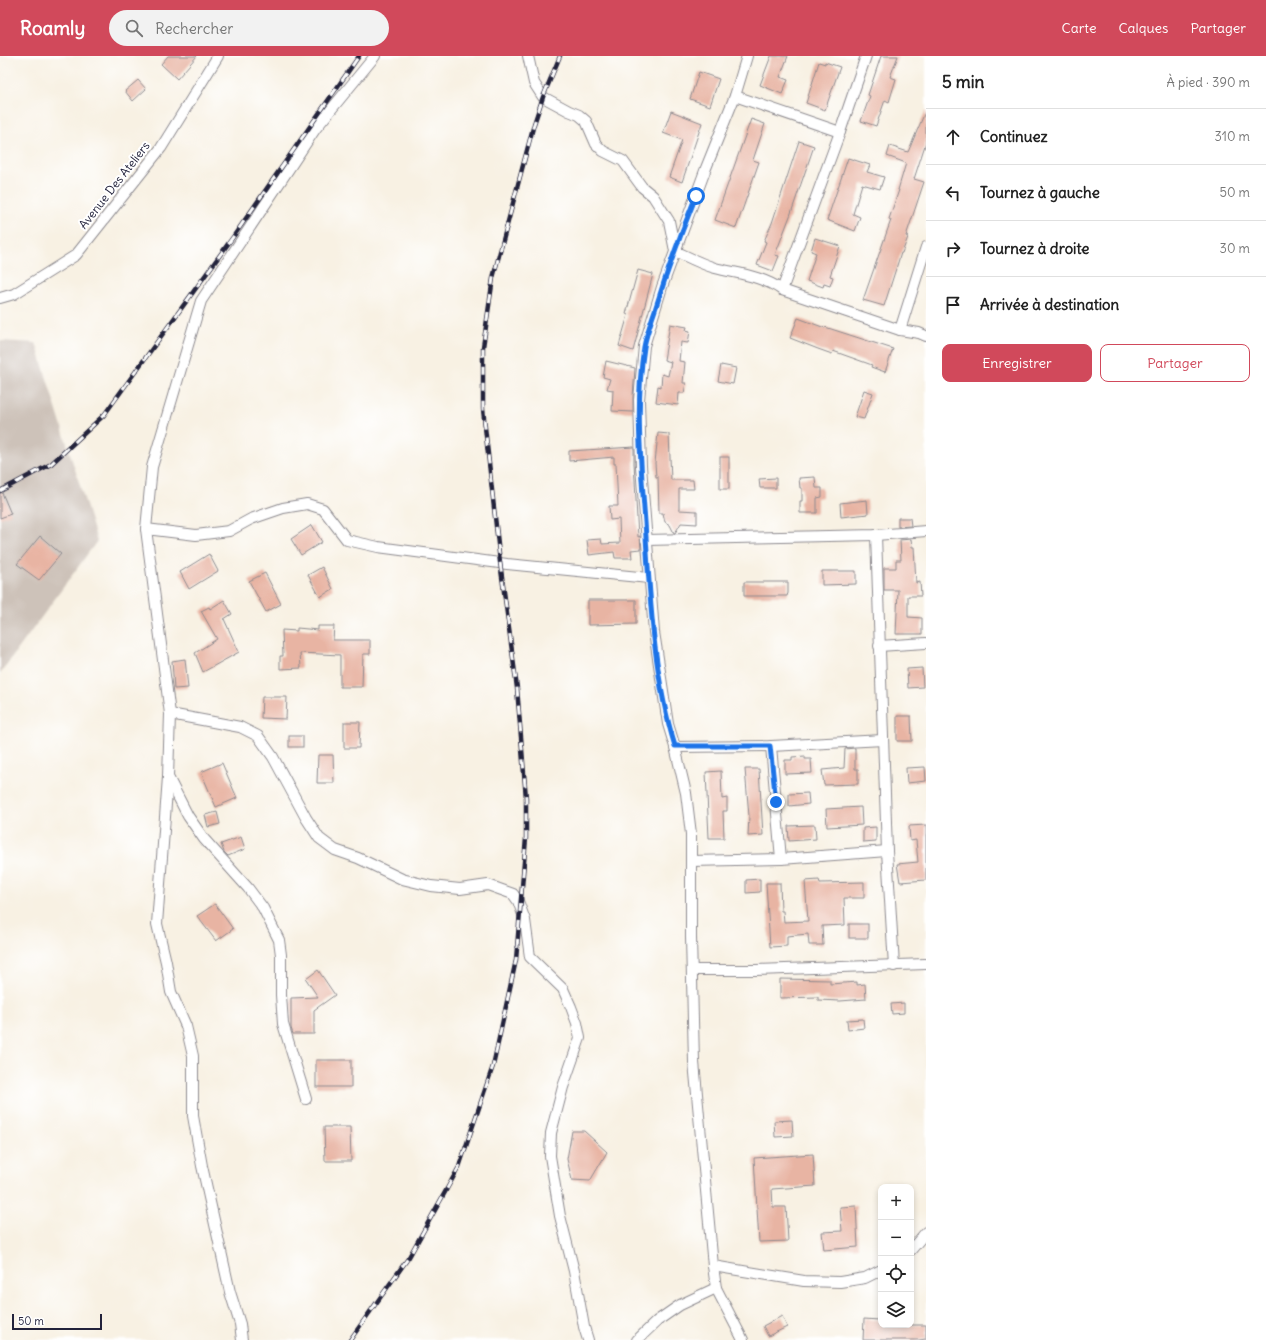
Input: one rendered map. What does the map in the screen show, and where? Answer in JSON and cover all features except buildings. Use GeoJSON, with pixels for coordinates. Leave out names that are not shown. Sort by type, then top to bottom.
{"type":"FeatureCollection","features":[{"type":"Feature","properties":{"kind":"street","name":"Avenue Des Ateliers"},"geometry":{"type":"LineString","coordinates":[[0,298],[14,294],[76,255],[161,148],[218,56]]}},
{"type":"Feature","properties":{"kind":"street"},"geometry":{"type":"LineString","coordinates":[[242,1340],[240,1324],[228,1284],[202,1166],[193,1116],[193,1056],[186,1026],[171,992],[157,924],[168,777],[170,714],[146,529],[152,467],[201,301],[316,128],[375,56]]}},
{"type":"Feature","properties":{"kind":"street"},"geometry":{"type":"LineString","coordinates":[[528,56],[534,83],[542,97],[579,115],[586,121],[596,144],[603,151],[623,161],[642,187],[653,196],[669,221],[675,251]]}},
{"type":"Feature","properties":{"kind":"street"},"geometry":{"type":"LineString","coordinates":[[743,1340],[716,1288],[712,1266],[694,1062],[691,834],[686,793],[675,746],[668,724],[654,632],[646,540],[639,400],[644,346],[662,287],[735,96],[747,56]]}},
{"type":"Feature","properties":{"kind":"street"},"geometry":{"type":"LineString","coordinates":[[782,290],[840,132],[866,56]]}},
{"type":"Feature","properties":{"kind":"street"},"geometry":{"type":"LineString","coordinates":[[735,96],[840,132]]}},
{"type":"Feature","properties":{"kind":"street"},"geometry":{"type":"LineString","coordinates":[[900,330],[926,246]]}},
{"type":"Feature","properties":{"kind":"street"},"geometry":{"type":"LineString","coordinates":[[675,251],[701,263],[755,277],[782,290],[900,330],[919,333],[926,336]]}},
{"type":"Feature","properties":{"kind":"street"},"geometry":{"type":"LineString","coordinates":[[146,529],[196,535],[229,531],[251,519],[282,508],[307,504],[323,509],[347,540],[362,544],[507,564],[649,578]]}},
{"type":"Feature","properties":{"kind":"street"},"geometry":{"type":"LineString","coordinates":[[646,540],[876,535],[926,531]]}},
{"type":"Feature","properties":{"kind":"street"},"geometry":{"type":"LineString","coordinates":[[876,535],[886,851],[894,966]]}},
{"type":"Feature","properties":{"kind":"street"},"geometry":{"type":"LineString","coordinates":[[879,646],[926,643]]}},
{"type":"Feature","properties":{"kind":"street"},"geometry":{"type":"LineString","coordinates":[[170,714],[240,727],[258,736],[273,757],[306,818],[319,838],[335,850],[358,858],[402,879],[430,886],[460,889],[488,885],[512,894],[518,901],[525,920],[530,957],[563,990],[571,1007],[580,1038],[551,1133],[550,1156],[560,1216],[574,1271],[584,1327],[588,1340]]}},
{"type":"Feature","properties":{"kind":"street"},"geometry":{"type":"LineString","coordinates":[[675,746],[770,746],[882,740]]}},
{"type":"Feature","properties":{"kind":"street"},"geometry":{"type":"LineString","coordinates":[[770,746],[781,859]]}},
{"type":"Feature","properties":{"kind":"street"},"geometry":{"type":"LineString","coordinates":[[168,777],[188,816],[204,839],[248,888],[263,908],[279,940],[281,955],[283,1024],[306,1099]]}},
{"type":"Feature","properties":{"kind":"street"},"geometry":{"type":"LineString","coordinates":[[691,861],[781,859],[886,851]]}},
{"type":"Feature","properties":{"kind":"street"},"geometry":{"type":"LineString","coordinates":[[692,970],[756,970],[926,964]]}},
{"type":"Feature","properties":{"kind":"street"},"geometry":{"type":"LineString","coordinates":[[914,1246],[926,1232]]}},
{"type":"Feature","properties":{"kind":"street"},"geometry":{"type":"LineString","coordinates":[[712,1266],[804,1281],[840,1282],[865,1278],[878,1272]]}},
{"type":"Feature","properties":{"kind":"street"},"geometry":{"type":"LineString","coordinates":[[637,1340],[657,1321],[680,1305],[716,1288]]}},
{"type":"Feature","properties":{"kind":"shaded area"},"geometry":{"type":"Polygon","coordinates":[[[0,341],[36,343],[97,541],[0,674],[0,341]]]}},
{"type":"Feature","properties":{"kind":"railway"},"geometry":{"type":"LineString","coordinates":[[0,491],[51,464],[104,415],[233,237],[359,56]]}},
{"type":"Feature","properties":{"kind":"railway"},"geometry":{"type":"LineString","coordinates":[[350,1340],[409,1257],[459,1167],[493,1066],[516,960],[526,838],[526,798],[517,688],[500,562],[483,409],[483,347],[493,278],[534,124],[543,97],[560,56]]}},
{"type":"Feature","properties":{"kind":"route"},"geometry":{"type":"LineString","coordinates":[[696,196],[662,287],[644,346],[639,400],[641,466],[654,632],[668,724],[675,746],[770,746],[776,802]]}}]}
